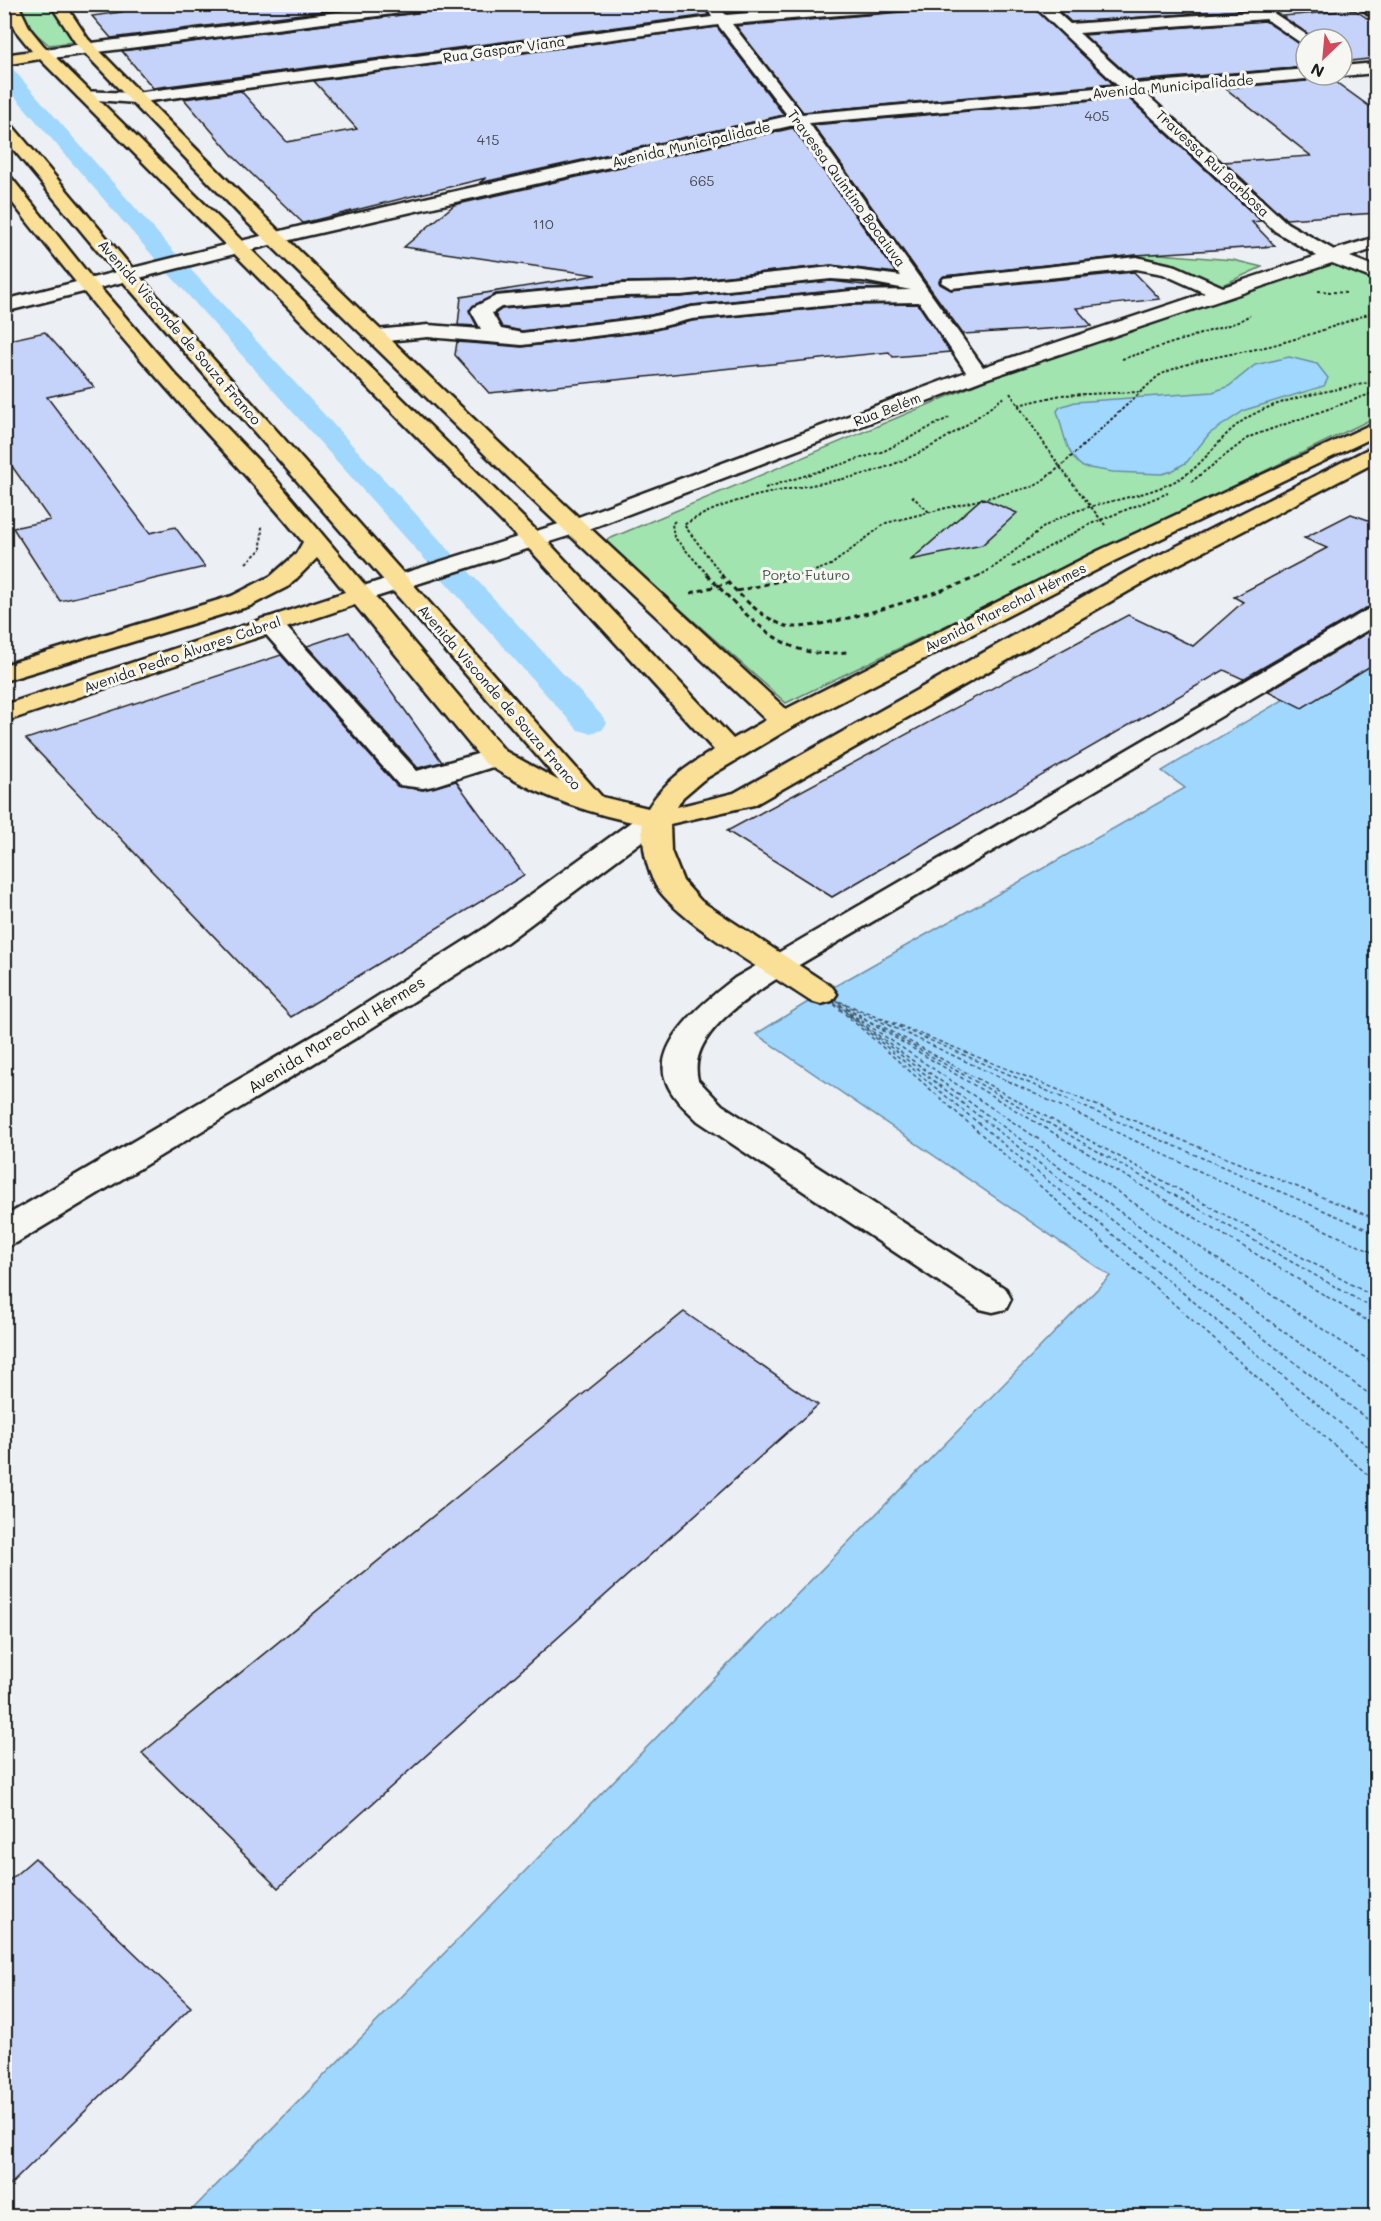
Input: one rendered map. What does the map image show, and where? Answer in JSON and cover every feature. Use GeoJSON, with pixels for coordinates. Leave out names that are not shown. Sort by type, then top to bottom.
{"type":"FeatureCollection","features":[{"type":"Feature","properties":{"kind":"main road"},"geometry":{"type":"LineString","coordinates":[[10,4],[23,30],[44,54],[533,541],[729,752]]}},
{"type":"Feature","properties":{"kind":"main road"},"geometry":{"type":"LineString","coordinates":[[57,4],[88,48],[135,98],[573,527],[783,721]]}},
{"type":"Feature","properties":{"kind":"main road"},"geometry":{"type":"LineString","coordinates":[[4,60],[44,54]]}},
{"type":"Feature","properties":{"kind":"main road","name":"Avenida Visconde de Souza Franco"},"geometry":{"type":"LineString","coordinates":[[4,127],[136,272],[254,417],[593,803]]}},
{"type":"Feature","properties":{"kind":"main road","name":"Avenida Visconde de Souza Franco"},"geometry":{"type":"LineString","coordinates":[[4,180],[87,285],[168,378],[266,481],[495,757],[523,776],[552,790],[593,803]]}},
{"type":"Feature","properties":{"kind":"main road"},"geometry":{"type":"LineString","coordinates":[[168,378],[254,417]]}},
{"type":"Feature","properties":{"kind":"main road","name":"Avenida Marechal Hérmes"},"geometry":{"type":"LineString","coordinates":[[656,817],[679,786],[693,774],[783,721],[1106,556],[1377,428]]}},
{"type":"Feature","properties":{"kind":"main road","name":"Avenida Marechal Hérmes"},"geometry":{"type":"LineString","coordinates":[[593,803],[656,817],[710,809],[744,799],[1141,574],[1377,454]]}},
{"type":"Feature","properties":{"kind":"main road","name":"Avenida Pedro Álvares Cabral"},"geometry":{"type":"LineString","coordinates":[[4,673],[241,601],[287,576],[305,558],[315,542]]}},
{"type":"Feature","properties":{"kind":"main road"},"geometry":{"type":"LineString","coordinates":[[1106,556],[1141,574]]}},
{"type":"Feature","properties":{"kind":"main road","name":"Avenida Pedro Álvares Cabral"},"geometry":{"type":"LineString","coordinates":[[4,714],[360,595]]}},
{"type":"Feature","properties":{"kind":"main road"},"geometry":{"type":"LineString","coordinates":[[656,817],[657,851],[670,884],[691,907],[822,994]]}},
{"type":"Feature","properties":{"kind":"street"},"geometry":{"type":"LineString","coordinates":[[44,54],[440,4]]}},
{"type":"Feature","properties":{"kind":"street","name":"Travessa Quintino Bocaiuva"},"geometry":{"type":"LineString","coordinates":[[710,4],[798,119],[920,289],[978,375]]}},
{"type":"Feature","properties":{"kind":"street","name":"Rua Gaspar Viana"},"geometry":{"type":"LineString","coordinates":[[84,94],[135,98],[721,20],[925,4]]}},
{"type":"Feature","properties":{"kind":"street","name":"Travessa Rui Barbosa"},"geometry":{"type":"LineString","coordinates":[[1039,4],[1281,227],[1331,256],[1377,274]]}},
{"type":"Feature","properties":{"kind":"street"},"geometry":{"type":"LineString","coordinates":[[1364,4],[1377,13]]}},
{"type":"Feature","properties":{"kind":"street"},"geometry":{"type":"LineString","coordinates":[[1067,29],[1269,14],[1294,32]]}},
{"type":"Feature","properties":{"kind":"street"},"geometry":{"type":"LineString","coordinates":[[1354,68],[1377,68]]}},
{"type":"Feature","properties":{"kind":"street","name":"Avenida Municipalidade"},"geometry":{"type":"LineString","coordinates":[[4,306],[277,238],[798,119],[1294,75]]}},
{"type":"Feature","properties":{"kind":"street","name":"Rua Belém"},"geometry":{"type":"LineString","coordinates":[[360,595],[533,541],[978,375],[1377,242]]}},
{"type":"Feature","properties":{"kind":"street"},"geometry":{"type":"LineString","coordinates":[[951,282],[1136,263],[1169,270],[1221,293]]}},
{"type":"Feature","properties":{"kind":"street"},"geometry":{"type":"LineString","coordinates":[[498,337],[493,333],[481,312],[496,302],[623,290],[681,289],[831,273],[854,273],[920,289]]}},
{"type":"Feature","properties":{"kind":"street"},"geometry":{"type":"LineString","coordinates":[[376,336],[428,331],[522,339],[651,323],[692,314],[920,289]]}},
{"type":"Feature","properties":{"kind":"street"},"geometry":{"type":"LineString","coordinates":[[993,1299],[710,1113],[686,1090],[680,1074],[682,1053],[691,1035],[710,1013],[777,963],[863,917],[1377,615]]}},
{"type":"Feature","properties":{"kind":"street"},"geometry":{"type":"LineString","coordinates":[[270,624],[409,779],[423,780],[495,757]]}},
{"type":"Feature","properties":{"kind":"street","name":"Avenida Marechal Hérmes"},"geometry":{"type":"LineString","coordinates":[[4,1234],[338,1035],[496,934],[656,817]]}},
{"type":"Feature","properties":{"kind":"path"},"geometry":{"type":"LineString","coordinates":[[1311,291],[1348,293]]}},
{"type":"Feature","properties":{"kind":"path"},"geometry":{"type":"LineString","coordinates":[[1117,360],[1238,322],[1257,310]]}},
{"type":"Feature","properties":{"kind":"path"},"geometry":{"type":"LineString","coordinates":[[737,591],[801,576],[831,565],[885,523],[1035,486],[1069,459],[1139,392],[1175,366],[1202,358],[1290,340],[1377,311]]}},
{"type":"Feature","properties":{"kind":"path"},"geometry":{"type":"LineString","coordinates":[[1011,392],[944,441],[901,463],[859,476],[725,506],[694,516],[684,525],[691,539],[737,591],[769,620],[788,627],[824,624],[966,583],[992,569],[1038,531],[1063,517],[1162,486],[1190,472],[1247,417],[1319,394],[1377,381]]}},
{"type":"Feature","properties":{"kind":"path"},"geometry":{"type":"LineString","coordinates":[[993,398],[1011,392]]}},
{"type":"Feature","properties":{"kind":"path"},"geometry":{"type":"LineString","coordinates":[[1011,392],[1060,467],[1106,526]]}},
{"type":"Feature","properties":{"kind":"path"},"geometry":{"type":"LineString","coordinates":[[1018,405],[1061,395],[1139,392]]}},
{"type":"Feature","properties":{"kind":"path"},"geometry":{"type":"LineString","coordinates":[[1186,484],[1249,437],[1377,392]]}},
{"type":"Feature","properties":{"kind":"path"},"geometry":{"type":"LineString","coordinates":[[717,502],[894,449],[926,434],[953,416]]}},
{"type":"Feature","properties":{"kind":"path"},"geometry":{"type":"LineString","coordinates":[[1006,572],[1098,518],[1170,492]]}},
{"type":"Feature","properties":{"kind":"path"},"geometry":{"type":"LineString","coordinates":[[912,496],[930,512]]}},
{"type":"Feature","properties":{"kind":"path"},"geometry":{"type":"LineString","coordinates":[[677,517],[672,524],[674,537],[684,551],[768,632],[807,652],[828,653],[855,650]]}},
{"type":"Feature","properties":{"kind":"green space"},"geometry":{"type":"Polygon","coordinates":[[[19,5],[49,5],[74,39],[73,42],[49,45],[28,27],[19,5]]]}},
{"type":"Feature","properties":{"kind":"green space"},"geometry":{"type":"Polygon","coordinates":[[[1147,253],[1233,260],[1262,267],[1220,286],[1164,263],[1134,261],[1128,254],[1147,253]]]}},
{"type":"Feature","properties":{"kind":"green space","name":"Porto Futuro"},"geometry":{"type":"Polygon","coordinates":[[[1336,261],[1376,277],[1376,417],[786,703],[604,541],[982,382],[1336,261]]]}},
{"type":"Feature","properties":{"kind":"water"},"geometry":{"type":"Polygon","coordinates":[[[1289,357],[1317,364],[1328,378],[1324,386],[1245,410],[1209,434],[1187,462],[1172,471],[1162,474],[1113,472],[1083,467],[1073,456],[1063,434],[1057,411],[1060,407],[1075,402],[1213,392],[1229,386],[1255,365],[1289,357]]]}},
{"type":"Feature","properties":{"kind":"water"},"geometry":{"type":"Polygon","coordinates":[[[1376,645],[1376,2216],[186,2216],[1110,1276],[756,1034],[821,994],[1185,788],[1162,771],[1376,645]]]}},
{"type":"Feature","properties":{"kind":"building"},"geometry":{"type":"Polygon","coordinates":[[[117,4],[379,4],[111,38],[92,16],[122,12],[117,4]]]}},
{"type":"Feature","properties":{"kind":"building"},"geometry":{"type":"Polygon","coordinates":[[[449,4],[703,4],[708,15],[153,88],[122,51],[440,10],[449,4]]]}},
{"type":"Feature","properties":{"kind":"building"},"geometry":{"type":"Polygon","coordinates":[[[720,4],[828,4],[727,13],[720,4]]]}},
{"type":"Feature","properties":{"kind":"building"},"geometry":{"type":"Polygon","coordinates":[[[934,4],[1030,4],[1113,84],[803,112],[736,26],[925,10],[934,4]]]}},
{"type":"Feature","properties":{"kind":"building"},"geometry":{"type":"Polygon","coordinates":[[[1052,4],[1252,4],[1258,9],[1071,22],[1052,4]]]}},
{"type":"Feature","properties":{"kind":"building"},"geometry":{"type":"Polygon","coordinates":[[[1355,10],[1377,25],[1377,58],[1354,61],[1354,27],[1298,27],[1282,16],[1355,10]]]}},
{"type":"Feature","properties":{"kind":"building"},"geometry":{"type":"Polygon","coordinates":[[[1265,21],[1294,39],[1294,68],[1135,81],[1084,35],[1265,21]]]}},
{"type":"Feature","properties":{"kind":"building"},"geometry":{"type":"Polygon","coordinates":[[[717,27],[784,115],[479,183],[486,178],[303,223],[234,157],[184,99],[241,91],[287,142],[357,129],[314,81],[717,27]]]}},
{"type":"Feature","properties":{"kind":"building"},"geometry":{"type":"Polygon","coordinates":[[[1294,82],[1294,87],[1343,87],[1377,112],[1377,213],[1286,219],[1224,162],[1311,156],[1225,88],[1294,82]]]}},
{"type":"Feature","properties":{"kind":"building"},"geometry":{"type":"Polygon","coordinates":[[[1127,97],[1261,221],[1252,222],[1275,246],[1136,255],[944,276],[939,281],[951,290],[1134,272],[1160,299],[1076,308],[1092,326],[963,334],[813,125],[1127,97]]]}},
{"type":"Feature","properties":{"kind":"building"},"geometry":{"type":"Polygon","coordinates":[[[793,128],[896,273],[831,265],[681,281],[623,282],[496,294],[469,310],[477,326],[458,325],[461,297],[596,275],[404,247],[454,205],[793,128]]]}},
{"type":"Feature","properties":{"kind":"building"},"geometry":{"type":"Polygon","coordinates":[[[831,281],[889,288],[851,289],[692,305],[651,315],[522,331],[502,327],[495,314],[502,309],[623,298],[681,297],[831,281]]]}},
{"type":"Feature","properties":{"kind":"building"},"geometry":{"type":"Polygon","coordinates":[[[918,304],[950,352],[893,357],[889,352],[489,393],[455,355],[457,342],[522,347],[651,331],[692,321],[851,305],[918,304]]]}},
{"type":"Feature","properties":{"kind":"building"},"geometry":{"type":"Polygon","coordinates":[[[45,332],[94,387],[47,397],[150,533],[175,527],[205,567],[60,601],[13,528],[50,520],[4,455],[4,341],[45,332]]]}},
{"type":"Feature","properties":{"kind":"building"},"geometry":{"type":"Polygon","coordinates":[[[982,498],[1017,513],[982,545],[911,560],[982,498]]]}},
{"type":"Feature","properties":{"kind":"building"},"geometry":{"type":"Polygon","coordinates":[[[1351,514],[1377,523],[1377,606],[1366,608],[1243,679],[1224,670],[832,897],[727,831],[1128,615],[1193,646],[1243,602],[1234,597],[1327,548],[1304,538],[1351,514]]]}},
{"type":"Feature","properties":{"kind":"building"},"geometry":{"type":"Polygon","coordinates":[[[1377,627],[1377,662],[1302,708],[1268,691],[1377,627]]]}},
{"type":"Feature","properties":{"kind":"building"},"geometry":{"type":"Polygon","coordinates":[[[349,632],[442,762],[418,768],[307,646],[349,632]]]}},
{"type":"Feature","properties":{"kind":"building"},"geometry":{"type":"Polygon","coordinates":[[[281,655],[397,786],[423,790],[456,781],[524,875],[291,1017],[26,739],[281,655]]]}},
{"type":"Feature","properties":{"kind":"building"},"geometry":{"type":"Polygon","coordinates":[[[684,1312],[818,1405],[278,1888],[142,1753],[684,1312]]]}},
{"type":"Feature","properties":{"kind":"building"},"geometry":{"type":"Polygon","coordinates":[[[35,1858],[191,2007],[4,2191],[4,1885],[35,1858]]]}},
{"type":"Feature","properties":{"kind":"waterway"},"geometry":{"type":"LineString","coordinates":[[4,71],[160,250],[590,723]]}},
{"type":"Feature","properties":{"kind":"ferry route"},"geometry":{"type":"LineString","coordinates":[[833,999],[854,1007]]}},
{"type":"Feature","properties":{"kind":"ferry route"},"geometry":{"type":"LineString","coordinates":[[829,1000],[1376,1482]]}},
{"type":"Feature","properties":{"kind":"ferry route"},"geometry":{"type":"LineString","coordinates":[[833,1000],[842,1005]]}},
{"type":"Feature","properties":{"kind":"ferry route"},"geometry":{"type":"LineString","coordinates":[[832,1001],[1376,1365]]}},
{"type":"Feature","properties":{"kind":"ferry route"},"geometry":{"type":"LineString","coordinates":[[837,1001],[1376,1254]]}},
{"type":"Feature","properties":{"kind":"ferry route"},"geometry":{"type":"LineString","coordinates":[[834,1003],[1376,1426]]}},
{"type":"Feature","properties":{"kind":"ferry route"},"geometry":{"type":"LineString","coordinates":[[840,1005],[1376,1326]]}},
{"type":"Feature","properties":{"kind":"ferry route"},"geometry":{"type":"LineString","coordinates":[[846,1007],[865,1018]]}},
{"type":"Feature","properties":{"kind":"ferry route"},"geometry":{"type":"LineString","coordinates":[[853,1007],[1376,1233]]}},
{"type":"Feature","properties":{"kind":"ferry route"},"geometry":{"type":"LineString","coordinates":[[867,1012],[1376,1219]]}},
{"type":"Feature","properties":{"kind":"ferry route"},"geometry":{"type":"LineString","coordinates":[[849,1014],[1376,1399]]}},
{"type":"Feature","properties":{"kind":"ferry route"},"geometry":{"type":"LineString","coordinates":[[848,1015],[1376,1453]]}},
{"type":"Feature","properties":{"kind":"ferry route"},"geometry":{"type":"LineString","coordinates":[[864,1018],[1376,1310]]}},
{"type":"Feature","properties":{"kind":"ferry route"},"geometry":{"type":"LineString","coordinates":[[878,1024],[1376,1298]]}}]}
